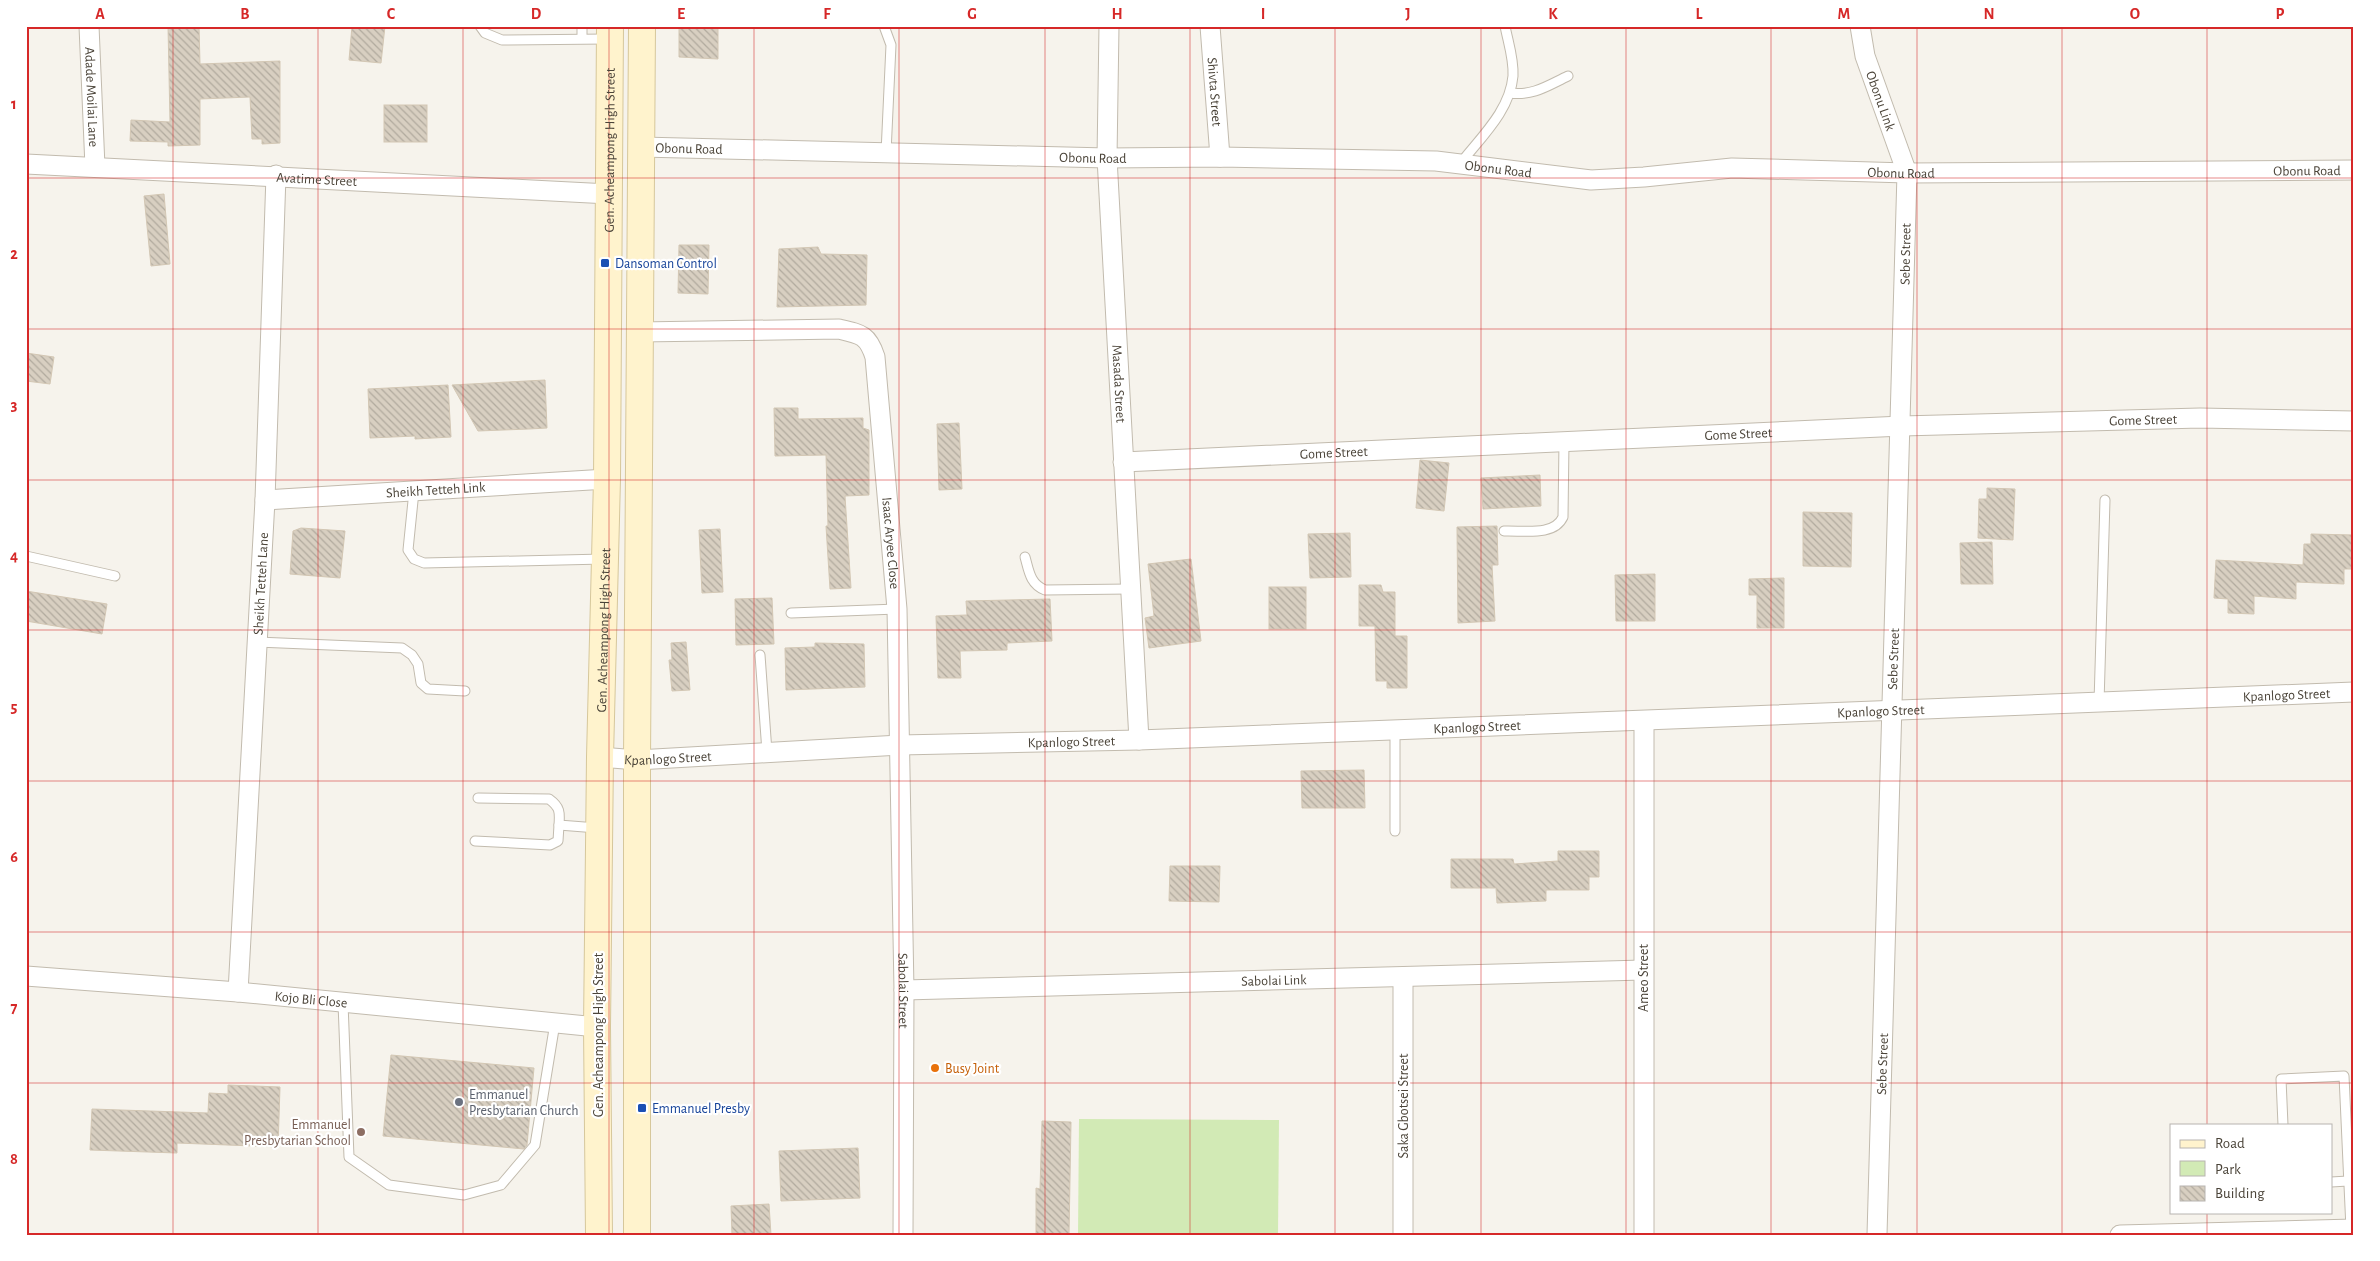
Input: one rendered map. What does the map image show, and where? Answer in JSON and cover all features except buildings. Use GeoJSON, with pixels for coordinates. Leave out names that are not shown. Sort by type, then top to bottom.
{"type":"FeatureCollection","features":[{"type":"Feature","properties":{"kind":"main road"},"geometry":{"type":"LineString","coordinates":[[637,1235],[637,760],[642,26]]}},
{"type":"Feature","properties":{"kind":"main road","name":"Gen. Acheampong High Street"},"geometry":{"type":"LineString","coordinates":[[599,1235],[597,1027],[600,758],[607,478],[610,33]]}},
{"type":"Feature","properties":{"kind":"street","name":"Adade Moilai Lane"},"geometry":{"type":"LineString","coordinates":[[89,26],[95,167]]}},
{"type":"Feature","properties":{"kind":"street","name":"Masada Street"},"geometry":{"type":"LineString","coordinates":[[1109,26],[1107,158],[1139,740]]}},
{"type":"Feature","properties":{"kind":"street","name":"Shivta Street"},"geometry":{"type":"LineString","coordinates":[[1210,26],[1220,157]]}},
{"type":"Feature","properties":{"kind":"street","name":"Obonu Link"},"geometry":{"type":"LineString","coordinates":[[1860,26],[1865,56],[1907,173]]}},
{"type":"Feature","properties":{"kind":"street","name":"Obonu Road"},"geometry":{"type":"LineString","coordinates":[[641,147],[1107,158],[1220,157],[1436,161],[1591,180],[1644,177],[1732,168],[1907,173],[2354,170]]}},
{"type":"Feature","properties":{"kind":"street","name":"Avatime Street"},"geometry":{"type":"LineString","coordinates":[[26,164],[276,175],[609,194]]}},
{"type":"Feature","properties":{"kind":"street","name":"Sebe Street"},"geometry":{"type":"LineString","coordinates":[[1877,1235],[1902,426],[1907,173]]}},
{"type":"Feature","properties":{"kind":"street","name":"Sheikh Tetteh Lane"},"geometry":{"type":"LineString","coordinates":[[238,992],[265,500],[276,175]]}},
{"type":"Feature","properties":{"kind":"street","name":"Isaac Aryee Close"},"geometry":{"type":"LineString","coordinates":[[639,332],[839,329],[860,334],[871,343],[875,358],[897,609],[900,745]]}},
{"type":"Feature","properties":{"kind":"street","name":"Gome Street"},"geometry":{"type":"LineString","coordinates":[[1123,462],[1902,426],[2200,418],[2354,421]]}},
{"type":"Feature","properties":{"kind":"street","name":"Sheikh Tetteh Link"},"geometry":{"type":"LineString","coordinates":[[265,500],[607,478]]}},
{"type":"Feature","properties":{"kind":"street","name":"Kpanlogo Street"},"geometry":{"type":"LineString","coordinates":[[600,758],[637,760],[900,745],[1139,740],[1395,731],[2354,692]]}},
{"type":"Feature","properties":{"kind":"street","name":"Ameo Street"},"geometry":{"type":"LineString","coordinates":[[1644,721],[1644,1235]]}},
{"type":"Feature","properties":{"kind":"street","name":"Sabolai Street"},"geometry":{"type":"LineString","coordinates":[[900,745],[904,990],[903,1235]]}},
{"type":"Feature","properties":{"kind":"street","name":"Sabolai Link"},"geometry":{"type":"LineString","coordinates":[[904,990],[1643,970]]}},
{"type":"Feature","properties":{"kind":"street","name":"Kojo Bli Close"},"geometry":{"type":"LineString","coordinates":[[26,976],[238,992],[597,1027]]}},
{"type":"Feature","properties":{"kind":"street","name":"Saka Gbotsei Street"},"geometry":{"type":"LineString","coordinates":[[1403,977],[1403,1235]]}},
{"type":"Feature","properties":{"kind":"street"},"geometry":{"type":"LineString","coordinates":[[2120,1235],[2352,1229]]}},
{"type":"Feature","properties":{"kind":"lane"},"geometry":{"type":"LineString","coordinates":[[480,26],[485,33],[502,40],[582,38],[610,33]]}},
{"type":"Feature","properties":{"kind":"lane"},"geometry":{"type":"LineString","coordinates":[[582,26],[582,38]]}},
{"type":"Feature","properties":{"kind":"lane"},"geometry":{"type":"LineString","coordinates":[[884,26],[891,45],[886,153]]}},
{"type":"Feature","properties":{"kind":"lane"},"geometry":{"type":"LineString","coordinates":[[1459,164],[1500,114],[1510,93],[1512,62],[1504,26]]}},
{"type":"Feature","properties":{"kind":"lane"},"geometry":{"type":"LineString","coordinates":[[1510,93],[1524,95],[1532,93],[1568,76]]}},
{"type":"Feature","properties":{"kind":"lane"},"geometry":{"type":"LineString","coordinates":[[1504,531],[1551,529],[1560,523],[1563,517],[1564,442]]}},
{"type":"Feature","properties":{"kind":"lane"},"geometry":{"type":"LineString","coordinates":[[414,491],[408,550],[414,559],[424,563],[604,558]]}},
{"type":"Feature","properties":{"kind":"lane"},"geometry":{"type":"LineString","coordinates":[[2099,703],[2105,500]]}},
{"type":"Feature","properties":{"kind":"lane"},"geometry":{"type":"LineString","coordinates":[[26,556],[115,576]]}},
{"type":"Feature","properties":{"kind":"lane"},"geometry":{"type":"LineString","coordinates":[[1025,558],[1031,578],[1038,587],[1045,590],[1130,589]]}},
{"type":"Feature","properties":{"kind":"lane"},"geometry":{"type":"LineString","coordinates":[[791,613],[897,609]]}},
{"type":"Feature","properties":{"kind":"lane"},"geometry":{"type":"LineString","coordinates":[[257,642],[402,648],[412,655],[418,664],[421,683],[428,689],[465,691]]}},
{"type":"Feature","properties":{"kind":"lane"},"geometry":{"type":"LineString","coordinates":[[760,655],[767,752]]}},
{"type":"Feature","properties":{"kind":"lane"},"geometry":{"type":"LineString","coordinates":[[1395,731],[1395,831]]}},
{"type":"Feature","properties":{"kind":"lane"},"geometry":{"type":"LineString","coordinates":[[475,841],[550,845],[558,841],[560,810],[558,805],[550,799],[478,798]]}},
{"type":"Feature","properties":{"kind":"lane"},"geometry":{"type":"LineString","coordinates":[[559,825],[599,828]]}},
{"type":"Feature","properties":{"kind":"lane"},"geometry":{"type":"LineString","coordinates":[[343,1003],[349,1157],[389,1185],[464,1195],[501,1185],[535,1145],[555,1023]]}},
{"type":"Feature","properties":{"kind":"lane"},"geometry":{"type":"LineString","coordinates":[[2282,1124],[2280,1079],[2344,1076],[2352,1229]]}},
{"type":"Feature","properties":{"kind":"lane"},"geometry":{"type":"LineString","coordinates":[[2332,1182],[2348,1181]]}},
{"type":"Feature","properties":{"kind":"green space"},"geometry":{"type":"Polygon","coordinates":[[[1079,1119],[1279,1120],[1278,1235],[1078,1235],[1079,1119]]]}},
{"type":"Feature","properties":{"kind":"place","name":"Dansoman Control"},"geometry":{"type":"Point","coordinates":[605,263]}},
{"type":"Feature","properties":{"kind":"place","name":"Busy Joint"},"geometry":{"type":"Point","coordinates":[935,1068]}},
{"type":"Feature","properties":{"kind":"place","name":"Emmanuel Presbytarian Church"},"geometry":{"type":"Point","coordinates":[459,1102]}},
{"type":"Feature","properties":{"kind":"place","name":"Emmanuel Presby"},"geometry":{"type":"Point","coordinates":[642,1108]}},
{"type":"Feature","properties":{"kind":"place","name":"Emmanuel Presbytarian School"},"geometry":{"type":"Point","coordinates":[361,1132]}}]}
